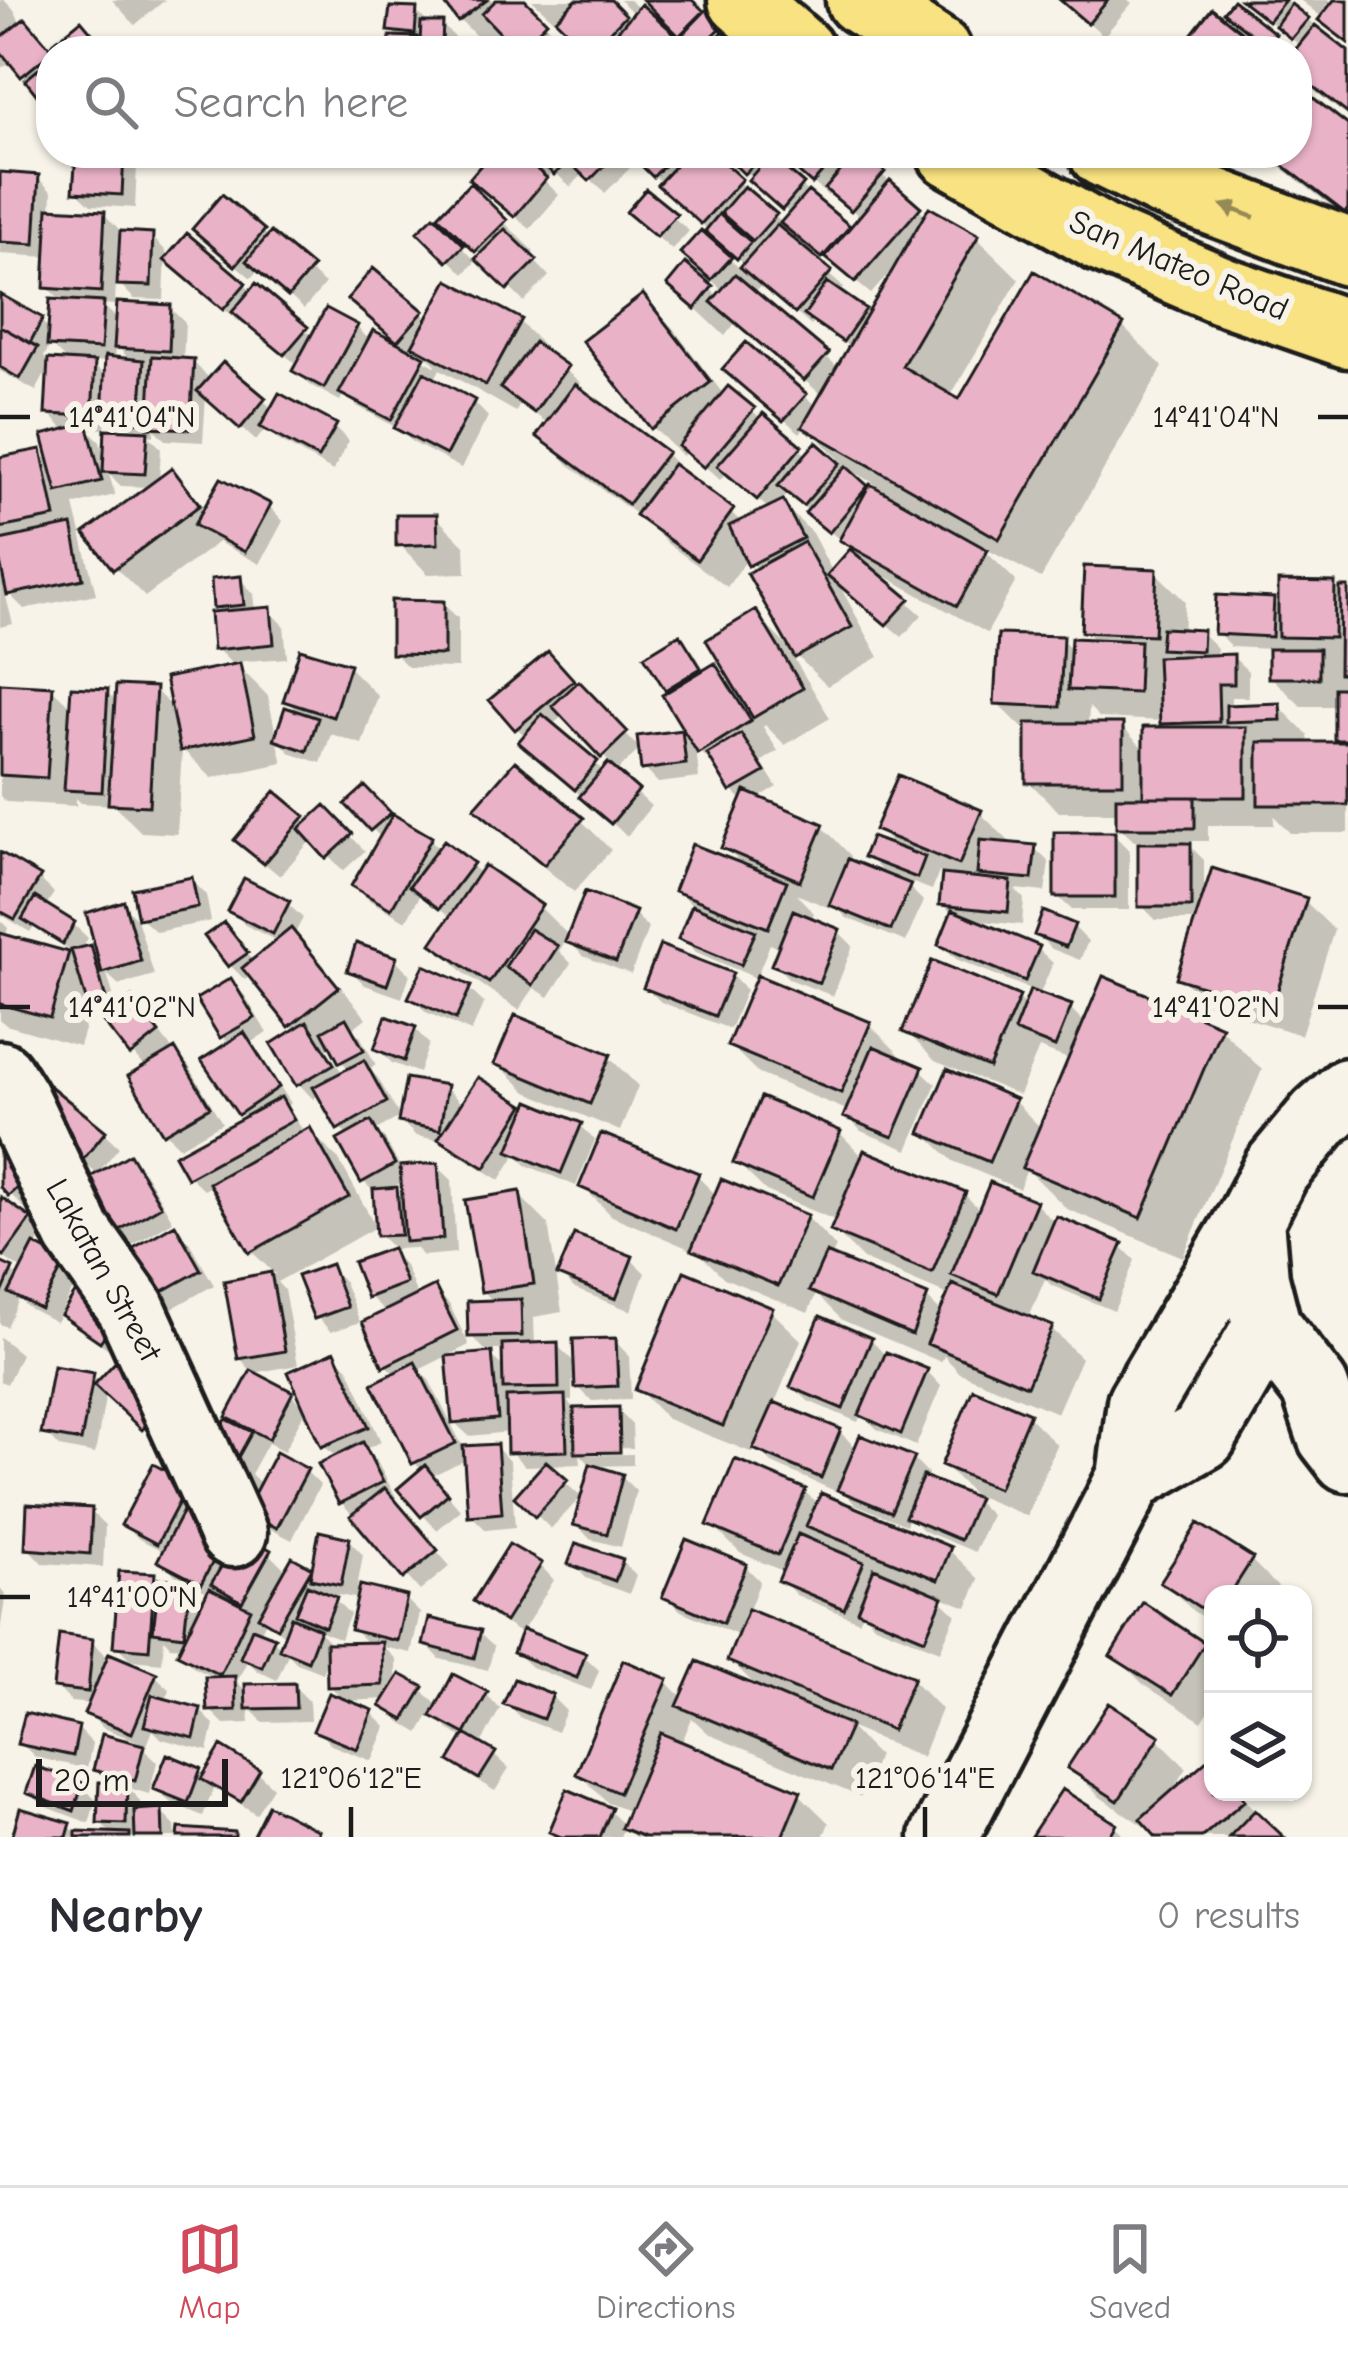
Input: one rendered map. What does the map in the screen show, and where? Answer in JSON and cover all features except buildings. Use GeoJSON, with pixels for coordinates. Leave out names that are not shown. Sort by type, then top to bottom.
{"type":"FeatureCollection","features":[{"type":"Feature","properties":{"kind":"main road"},"geometry":{"type":"LineString","coordinates":[[742,0],[783,36]]}},
{"type":"Feature","properties":{"kind":"main road"},"geometry":{"type":"LineString","coordinates":[[860,0],[914,36]]}},
{"type":"Feature","properties":{"kind":"main road","name":"San Mateo Road"},"geometry":{"type":"LineString","coordinates":[[978,168],[1103,238],[1221,290],[1348,334]]}},
{"type":"Feature","properties":{"kind":"main road"},"geometry":{"type":"LineString","coordinates":[[1134,168],[1348,252]]}},
{"type":"Feature","properties":{"kind":"street","name":"Lakatan Street"},"geometry":{"type":"LineString","coordinates":[[0,1075],[78,1233],[131,1308],[233,1533]]}},
{"type":"Feature","properties":{"kind":"street"},"geometry":{"type":"LineString","coordinates":[[944,1837],[1131,1477],[1141,1403],[1276,1170],[1348,1092]]}},
{"type":"Feature","properties":{"kind":"street"},"geometry":{"type":"LineString","coordinates":[[1250,1220],[1255,1280],[1268,1326],[1331,1393],[1331,1436],[1348,1458]]}},
{"type":"Feature","properties":{"kind":"street"},"geometry":{"type":"LineString","coordinates":[[1131,1477],[1203,1436],[1268,1326]]}}]}
